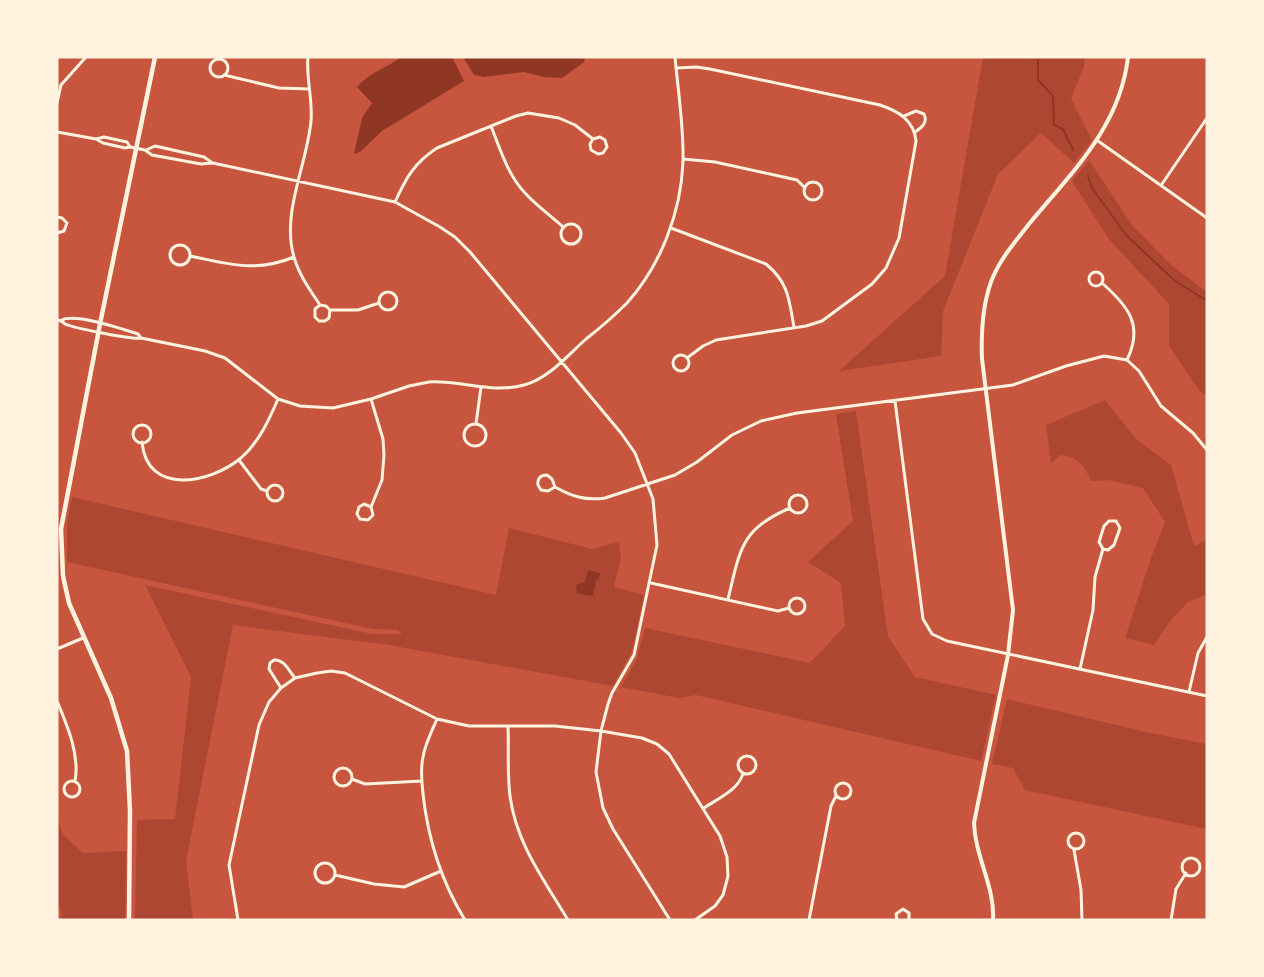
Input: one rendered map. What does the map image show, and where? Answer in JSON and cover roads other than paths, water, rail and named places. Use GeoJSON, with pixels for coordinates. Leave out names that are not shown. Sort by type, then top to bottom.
{"type":"FeatureCollection","features":[{"type":"Feature","properties":{"kind":"main road"},"geometry":{"type":"LineString","coordinates":[[129,920],[130,811],[127,751],[111,698],[83,638],[66,590],[61,553],[61,528],[155,57]]}},
{"type":"Feature","properties":{"kind":"street"},"geometry":{"type":"LineString","coordinates":[[57,103],[61,85],[86,57]]}},
{"type":"Feature","properties":{"kind":"street"},"geometry":{"type":"LineString","coordinates":[[308,57],[306,71],[311,119],[291,223],[294,257],[304,281],[320,305],[330,310],[358,310],[379,303]]}},
{"type":"Feature","properties":{"kind":"street"},"geometry":{"type":"LineString","coordinates":[[62,320],[65,324],[135,340],[141,338],[205,351],[225,358],[278,399],[300,406],[333,408],[429,381],[481,387],[512,388],[527,385],[539,379],[561,361],[627,303],[650,270],[671,228],[678,200],[683,159],[675,57]]}},
{"type":"Feature","properties":{"kind":"street"},"geometry":{"type":"LineString","coordinates":[[993,920],[993,898],[974,837],[974,823],[1012,632],[1012,589],[986,388],[981,330],[992,280],[1004,257],[1098,141],[1112,117],[1120,97],[1128,57]]}},
{"type":"Feature","properties":{"kind":"street"},"geometry":{"type":"LineString","coordinates":[[224,75],[228,70],[227,64],[223,60],[214,61],[210,68],[212,73],[219,77],[224,75],[279,88],[309,89]]}},
{"type":"Feature","properties":{"kind":"street"},"geometry":{"type":"LineString","coordinates":[[676,68],[710,69],[868,102],[904,116],[915,132],[915,154],[899,238],[886,268],[863,293],[822,321],[716,340],[687,358]]}},
{"type":"Feature","properties":{"kind":"street"},"geometry":{"type":"LineString","coordinates":[[904,116],[916,111],[924,114],[926,118],[924,124],[915,132]]}},
{"type":"Feature","properties":{"kind":"street"},"geometry":{"type":"LineString","coordinates":[[395,202],[406,180],[421,159],[437,148],[516,116],[538,114],[567,121],[593,139]]}},
{"type":"Feature","properties":{"kind":"street"},"geometry":{"type":"LineString","coordinates":[[1162,184],[1207,118]]}},
{"type":"Feature","properties":{"kind":"street"},"geometry":{"type":"LineString","coordinates":[[491,126],[515,181],[525,193],[564,227]]}},
{"type":"Feature","properties":{"kind":"street"},"geometry":{"type":"LineString","coordinates":[[57,132],[96,139],[125,148],[145,150],[152,155],[191,162],[213,163],[395,202],[440,227],[463,244],[621,433],[635,453],[648,485],[657,531],[657,545],[651,583],[634,655],[612,693],[601,731],[596,772],[603,808],[670,920]]}},
{"type":"Feature","properties":{"kind":"street"},"geometry":{"type":"LineString","coordinates":[[600,137],[605,140],[607,147],[603,153],[598,154],[591,150],[590,144],[593,139],[600,137]]}},
{"type":"Feature","properties":{"kind":"street"},"geometry":{"type":"LineString","coordinates":[[1098,141],[1162,184],[1207,218]]}},
{"type":"Feature","properties":{"kind":"street"},"geometry":{"type":"LineString","coordinates":[[145,150],[155,146],[204,157],[213,163]]}},
{"type":"Feature","properties":{"kind":"street"},"geometry":{"type":"LineString","coordinates":[[683,159],[716,162],[797,180],[805,188],[806,196],[810,199],[815,200],[821,195],[822,189],[818,184],[812,183],[805,188]]}},
{"type":"Feature","properties":{"kind":"street"},"geometry":{"type":"LineString","coordinates":[[57,217],[67,223],[64,231],[57,233]]}},
{"type":"Feature","properties":{"kind":"street"},"geometry":{"type":"LineString","coordinates":[[571,224],[577,226],[580,233],[578,241],[570,244],[564,241],[561,234],[564,227],[571,224]]}},
{"type":"Feature","properties":{"kind":"street"},"geometry":{"type":"LineString","coordinates":[[671,228],[766,264],[774,270],[785,287],[794,327]]}},
{"type":"Feature","properties":{"kind":"street"},"geometry":{"type":"LineString","coordinates":[[182,245],[189,250],[190,256],[187,262],[178,265],[172,261],[170,254],[175,247],[182,245]]}},
{"type":"Feature","properties":{"kind":"street"},"geometry":{"type":"LineString","coordinates":[[190,256],[254,267],[274,265],[294,257]]}},
{"type":"Feature","properties":{"kind":"street"},"geometry":{"type":"LineString","coordinates":[[1102,283],[1097,286],[1092,285],[1089,280],[1090,275],[1100,273],[1102,283],[1120,299],[1130,315],[1134,338],[1132,349],[1126,360]]}},
{"type":"Feature","properties":{"kind":"street"},"geometry":{"type":"LineString","coordinates":[[388,292],[397,299],[391,309],[384,309],[379,303],[382,295],[388,292]]}},
{"type":"Feature","properties":{"kind":"street"},"geometry":{"type":"LineString","coordinates":[[320,305],[314,312],[319,321],[329,318],[330,310]]}},
{"type":"Feature","properties":{"kind":"street"},"geometry":{"type":"LineString","coordinates":[[57,320],[67,318],[100,324],[138,334],[141,338]]}},
{"type":"Feature","properties":{"kind":"street"},"geometry":{"type":"LineString","coordinates":[[681,355],[687,358],[689,363],[686,369],[681,371],[675,368],[673,363],[676,357],[681,355]]}},
{"type":"Feature","properties":{"kind":"street"},"geometry":{"type":"LineString","coordinates":[[555,487],[548,491],[541,490],[538,479],[544,475],[549,476],[555,487],[576,498],[594,500],[648,485],[685,470],[732,435],[761,421],[797,413],[1024,382],[1066,366],[1104,356],[1126,360],[1139,371],[1161,406],[1193,433],[1207,450]]}},
{"type":"Feature","properties":{"kind":"street"},"geometry":{"type":"LineString","coordinates":[[476,424],[481,387]]}},
{"type":"Feature","properties":{"kind":"street"},"geometry":{"type":"LineString","coordinates":[[142,442],[147,441],[151,434],[148,427],[143,425],[138,426],[134,433],[135,438],[142,442],[146,460],[157,473],[178,481],[190,481],[207,476],[239,460],[258,438],[278,399]]}},
{"type":"Feature","properties":{"kind":"street"},"geometry":{"type":"LineString","coordinates":[[371,399],[383,439],[384,455],[382,480],[371,507]]}},
{"type":"Feature","properties":{"kind":"street"},"geometry":{"type":"LineString","coordinates":[[895,401],[923,619],[932,634],[947,641],[1008,655],[1207,696]]}},
{"type":"Feature","properties":{"kind":"street"},"geometry":{"type":"LineString","coordinates":[[476,424],[484,429],[486,436],[482,444],[474,446],[467,442],[465,434],[469,426],[476,424]]}},
{"type":"Feature","properties":{"kind":"street"},"geometry":{"type":"LineString","coordinates":[[239,460],[261,489],[267,491]]}},
{"type":"Feature","properties":{"kind":"street"},"geometry":{"type":"LineString","coordinates":[[275,485],[282,488],[283,493],[279,499],[273,500],[269,498],[267,491],[270,486],[275,485]]}},
{"type":"Feature","properties":{"kind":"street"},"geometry":{"type":"LineString","coordinates":[[795,496],[801,496],[806,500],[807,505],[802,512],[797,513],[790,508],[790,499],[795,496]]}},
{"type":"Feature","properties":{"kind":"street"},"geometry":{"type":"LineString","coordinates":[[364,504],[371,507],[374,512],[372,517],[365,520],[360,519],[357,514],[359,507],[364,504]]}},
{"type":"Feature","properties":{"kind":"street"},"geometry":{"type":"LineString","coordinates":[[728,599],[738,560],[748,536],[766,519],[790,508]]}},
{"type":"Feature","properties":{"kind":"street"},"geometry":{"type":"LineString","coordinates":[[1080,669],[1093,610],[1095,577],[1103,549],[1099,542],[1108,521],[1116,521],[1120,528],[1116,541],[1111,548],[1103,549]]}},
{"type":"Feature","properties":{"kind":"street"},"geometry":{"type":"LineString","coordinates":[[651,583],[778,611],[789,608]]}},
{"type":"Feature","properties":{"kind":"street"},"geometry":{"type":"LineString","coordinates":[[795,597],[801,598],[805,605],[805,610],[799,614],[794,614],[789,608],[789,602],[795,597]]}},
{"type":"Feature","properties":{"kind":"street"},"geometry":{"type":"LineString","coordinates":[[1189,692],[1198,653],[1207,637]]}},
{"type":"Feature","properties":{"kind":"street"},"geometry":{"type":"LineString","coordinates":[[57,649],[83,638]]}},
{"type":"Feature","properties":{"kind":"street"},"geometry":{"type":"LineString","coordinates":[[281,688],[269,669],[270,663],[274,660],[279,659],[283,662],[295,678]]}},
{"type":"Feature","properties":{"kind":"street"},"geometry":{"type":"LineString","coordinates":[[238,920],[229,865],[259,725],[269,702],[281,688],[295,678],[331,671],[345,673],[437,718],[469,726],[555,726],[642,738],[657,744],[669,754],[704,808],[725,847],[728,876],[723,895],[715,906],[695,920]]}},
{"type":"Feature","properties":{"kind":"street"},"geometry":{"type":"LineString","coordinates":[[57,701],[73,748],[77,773],[75,781]]}},
{"type":"Feature","properties":{"kind":"street"},"geometry":{"type":"LineString","coordinates":[[437,718],[423,757],[422,782],[431,842],[441,871],[465,920]]}},
{"type":"Feature","properties":{"kind":"street"},"geometry":{"type":"LineString","coordinates":[[508,727],[510,795],[518,831],[536,868],[568,920]]}},
{"type":"Feature","properties":{"kind":"street"},"geometry":{"type":"LineString","coordinates":[[746,756],[751,757],[755,762],[755,768],[751,772],[744,773],[739,769],[739,761],[746,756]]}},
{"type":"Feature","properties":{"kind":"street"},"geometry":{"type":"LineString","coordinates":[[346,769],[351,773],[352,779],[347,785],[342,786],[337,783],[335,776],[338,771],[346,769]]}},
{"type":"Feature","properties":{"kind":"street"},"geometry":{"type":"LineString","coordinates":[[704,808],[735,787],[741,781],[744,773]]}},
{"type":"Feature","properties":{"kind":"street"},"geometry":{"type":"LineString","coordinates":[[352,779],[364,784],[422,782]]}},
{"type":"Feature","properties":{"kind":"street"},"geometry":{"type":"LineString","coordinates":[[75,781],[79,785],[79,793],[75,797],[67,796],[63,789],[65,784],[75,781]]}},
{"type":"Feature","properties":{"kind":"street"},"geometry":{"type":"LineString","coordinates":[[809,920],[831,806],[836,796],[835,790],[839,784],[845,783],[851,788],[848,798],[843,800],[836,796]]}},
{"type":"Feature","properties":{"kind":"street"},"geometry":{"type":"LineString","coordinates":[[1074,849],[1079,849],[1084,843],[1082,835],[1077,833],[1070,836],[1068,841],[1069,846],[1074,849],[1081,890],[1082,920]]}},
{"type":"Feature","properties":{"kind":"street"},"geometry":{"type":"LineString","coordinates":[[1191,858],[1197,860],[1200,865],[1198,873],[1192,875],[1186,873],[1183,868],[1184,862],[1191,858]]}},
{"type":"Feature","properties":{"kind":"street"},"geometry":{"type":"LineString","coordinates":[[320,864],[324,864],[332,868],[335,875],[329,882],[322,882],[317,879],[315,871],[320,864]]}},
{"type":"Feature","properties":{"kind":"street"},"geometry":{"type":"LineString","coordinates":[[335,875],[374,884],[404,887],[441,871]]}},
{"type":"Feature","properties":{"kind":"street"},"geometry":{"type":"LineString","coordinates":[[1171,920],[1176,889],[1186,873]]}},
{"type":"Feature","properties":{"kind":"street"},"geometry":{"type":"LineString","coordinates":[[897,920],[897,912],[903,909],[909,913],[909,920]]}},
{"type":"Feature","properties":{"kind":"waterway"},"geometry":{"type":"LineString","coordinates":[[1036,57],[1038,80],[1053,96],[1054,125],[1063,129],[1073,150]]}},
{"type":"Feature","properties":{"kind":"waterway"},"geometry":{"type":"LineString","coordinates":[[1088,176],[1092,188],[1126,235],[1174,280],[1207,301]]}}]}
